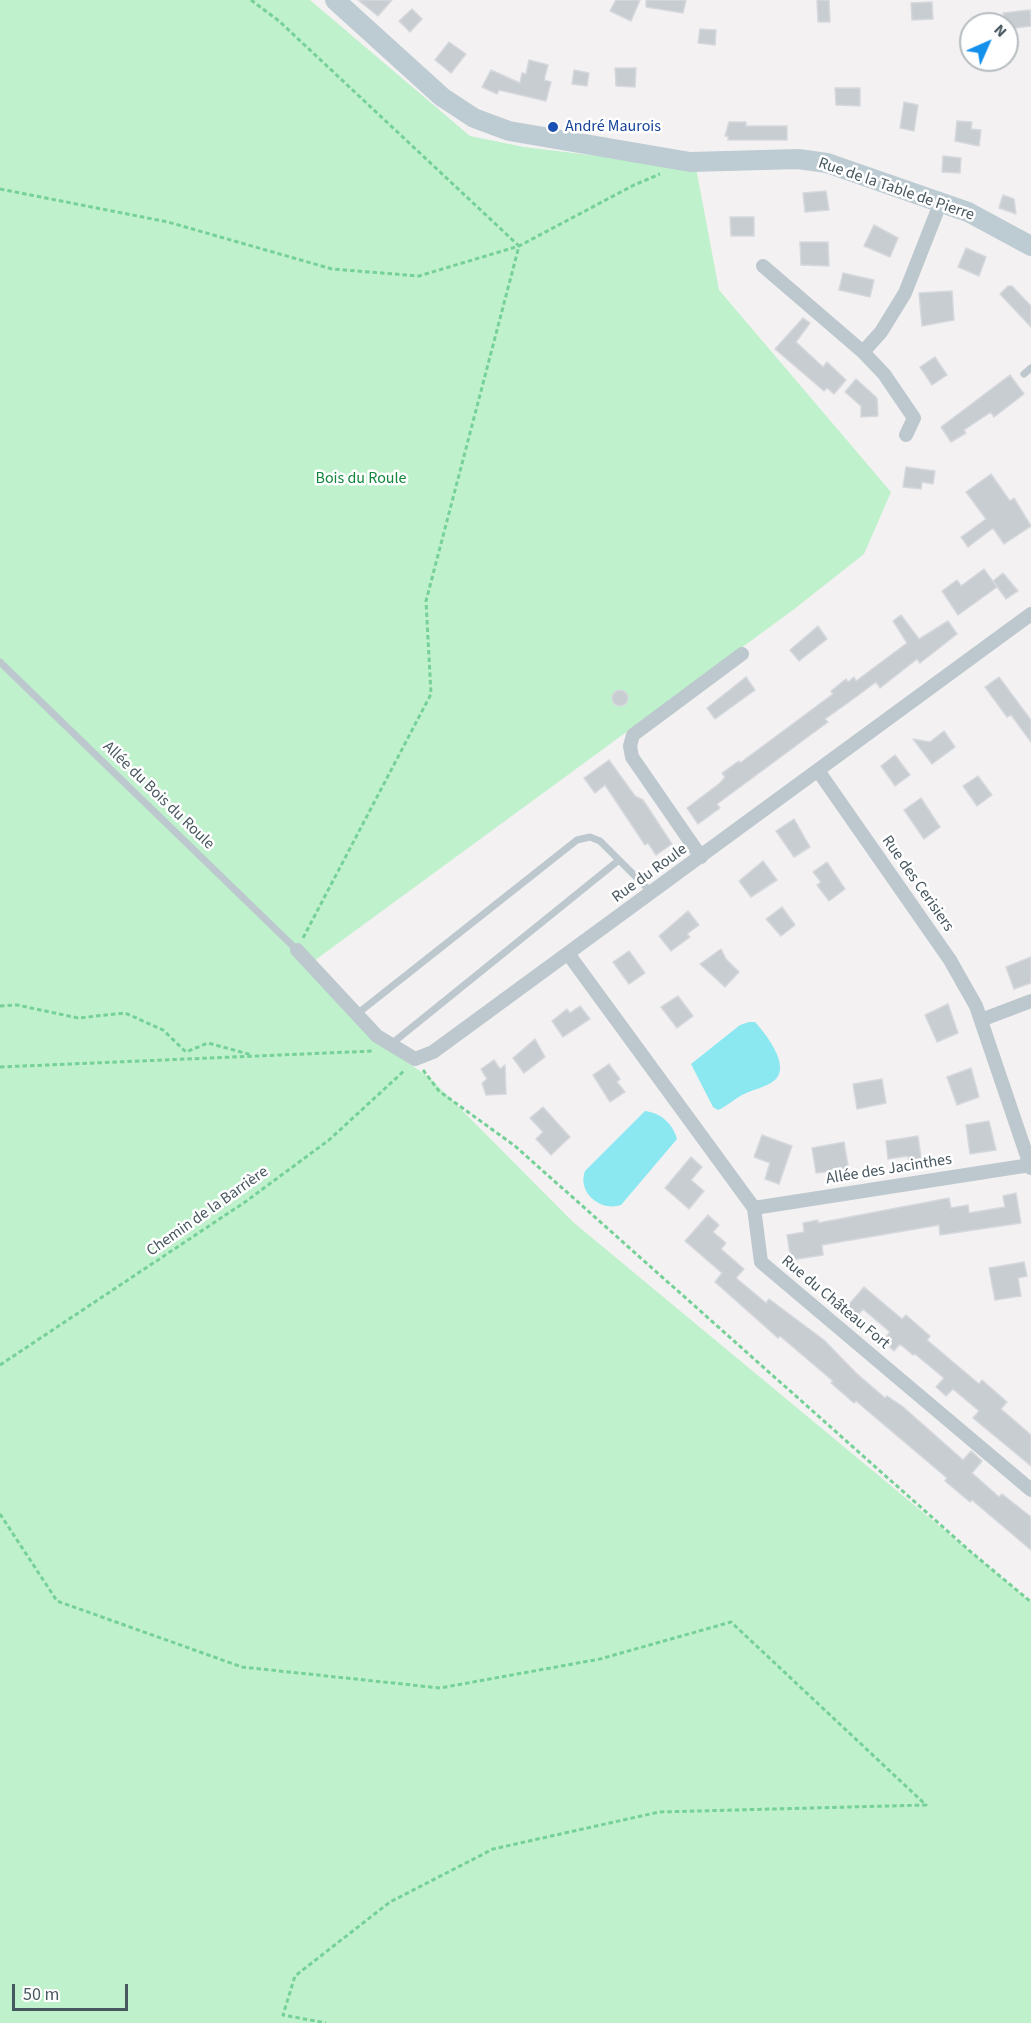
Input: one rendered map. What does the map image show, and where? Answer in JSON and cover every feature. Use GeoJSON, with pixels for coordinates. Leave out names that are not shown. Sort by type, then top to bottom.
{"type":"FeatureCollection","features":[{"type":"Feature","properties":{"kind":"street","name":"Rue de la Table de Pierre"},"geometry":{"type":"LineString","coordinates":[[335,0],[442,97],[474,118],[510,131],[690,162],[798,159],[827,163],[968,212],[1031,246]]}},
{"type":"Feature","properties":{"kind":"street"},"geometry":{"type":"LineString","coordinates":[[863,352],[881,332],[904,293],[940,204]]}},
{"type":"Feature","properties":{"kind":"street"},"geometry":{"type":"LineString","coordinates":[[763,266],[863,352],[884,374],[914,418],[906,435]]}},
{"type":"Feature","properties":{"kind":"street","name":"Rue du Roule"},"geometry":{"type":"LineString","coordinates":[[415,1059],[433,1052],[569,955],[1031,614]]}},
{"type":"Feature","properties":{"kind":"street"},"geometry":{"type":"LineString","coordinates":[[701,857],[632,757],[630,747],[633,735],[742,654]]}},
{"type":"Feature","properties":{"kind":"street","name":"Rue des Cerisiers"},"geometry":{"type":"LineString","coordinates":[[819,772],[950,960],[981,1020],[1031,1166]]}},
{"type":"Feature","properties":{"kind":"street"},"geometry":{"type":"LineString","coordinates":[[297,950],[377,1036],[393,1048],[415,1059]]}},
{"type":"Feature","properties":{"kind":"street","name":"Rue du Château Fort"},"geometry":{"type":"LineString","coordinates":[[569,955],[754,1208],[761,1262],[1031,1490]]}},
{"type":"Feature","properties":{"kind":"street"},"geometry":{"type":"LineString","coordinates":[[981,1020],[1031,1001]]}},
{"type":"Feature","properties":{"kind":"street","name":"Allée des Jacinthes"},"geometry":{"type":"LineString","coordinates":[[754,1208],[1031,1166]]}},
{"type":"Feature","properties":{"kind":"lane"},"geometry":{"type":"LineString","coordinates":[[1024,374],[1031,368]]}},
{"type":"Feature","properties":{"kind":"lane","name":"Allée du Bois du Roule"},"geometry":{"type":"LineString","coordinates":[[0,662],[297,950]]}},
{"type":"Feature","properties":{"kind":"lane"},"geometry":{"type":"LineString","coordinates":[[357,1014],[577,840],[590,837],[600,841],[652,893]]}},
{"type":"Feature","properties":{"kind":"lane"},"geometry":{"type":"LineString","coordinates":[[393,1048],[619,860]]}},
{"type":"Feature","properties":{"kind":"path"},"geometry":{"type":"LineString","coordinates":[[251,0],[279,21],[519,246]]}},
{"type":"Feature","properties":{"kind":"path"},"geometry":{"type":"LineString","coordinates":[[0,189],[168,222],[332,269],[419,276],[519,246],[634,185],[662,174]]}},
{"type":"Feature","properties":{"kind":"path"},"geometry":{"type":"LineString","coordinates":[[297,950],[431,694],[426,601],[519,246]]}},
{"type":"Feature","properties":{"kind":"path"},"geometry":{"type":"LineString","coordinates":[[0,1006],[17,1005],[78,1018],[125,1013],[164,1030],[186,1052],[208,1043],[257,1056]]}},
{"type":"Feature","properties":{"kind":"path"},"geometry":{"type":"LineString","coordinates":[[0,1067],[393,1048]]}},
{"type":"Feature","properties":{"kind":"path"},"geometry":{"type":"LineString","coordinates":[[415,1059],[439,1091],[515,1146],[962,1544],[1031,1602]]}},
{"type":"Feature","properties":{"kind":"path","name":"Chemin de la Barrière"},"geometry":{"type":"LineString","coordinates":[[0,1365],[158,1262],[320,1147],[415,1059]]}},
{"type":"Feature","properties":{"kind":"path"},"geometry":{"type":"LineString","coordinates":[[0,1514],[57,1601],[242,1666],[440,1688],[600,1659],[731,1622],[926,1806],[659,1812],[493,1850],[390,1902],[294,1976],[283,2014],[326,2023]]}},
{"type":"Feature","properties":{"kind":"green space","name":"Bois du Roule"},"geometry":{"type":"Polygon","coordinates":[[[0,0],[310,0],[470,136],[524,147],[696,168],[719,290],[891,492],[864,554],[793,610],[307,966],[367,1033],[431,1079],[573,1222],[1031,1602],[1031,2023],[0,2023],[0,0]]]}},
{"type":"Feature","properties":{"kind":"water"},"geometry":{"type":"Polygon","coordinates":[[[755,1022],[770,1041],[778,1057],[780,1073],[773,1082],[742,1095],[718,1110],[713,1107],[691,1064],[740,1025],[755,1022]]]}},
{"type":"Feature","properties":{"kind":"water"},"geometry":{"type":"Polygon","coordinates":[[[645,1111],[666,1120],[677,1139],[621,1205],[605,1206],[598,1203],[587,1193],[584,1186],[585,1171],[645,1111]]]}},
{"type":"Feature","properties":{"kind":"building"},"geometry":{"type":"Polygon","coordinates":[[[358,0],[392,0],[378,16],[358,0]]]}},
{"type":"Feature","properties":{"kind":"building"},"geometry":{"type":"Polygon","coordinates":[[[616,0],[640,0],[631,21],[610,11],[616,0]]]}},
{"type":"Feature","properties":{"kind":"building"},"geometry":{"type":"Polygon","coordinates":[[[646,0],[686,0],[683,13],[646,7],[646,0]]]}},
{"type":"Feature","properties":{"kind":"building"},"geometry":{"type":"Polygon","coordinates":[[[817,0],[829,0],[830,22],[818,22],[817,0]]]}},
{"type":"Feature","properties":{"kind":"building"},"geometry":{"type":"Polygon","coordinates":[[[932,2],[933,19],[912,20],[911,3],[932,2]]]}},
{"type":"Feature","properties":{"kind":"building"},"geometry":{"type":"Polygon","coordinates":[[[412,9],[422,19],[410,32],[399,21],[412,9]]]}},
{"type":"Feature","properties":{"kind":"building"},"geometry":{"type":"Polygon","coordinates":[[[1030,10],[1031,26],[1019,28],[1019,12],[1012,12],[1030,10]]]}},
{"type":"Feature","properties":{"kind":"building"},"geometry":{"type":"Polygon","coordinates":[[[700,29],[716,30],[715,45],[698,43],[700,29]]]}},
{"type":"Feature","properties":{"kind":"building"},"geometry":{"type":"Polygon","coordinates":[[[449,42],[466,54],[451,73],[435,60],[449,42]]]}},
{"type":"Feature","properties":{"kind":"building"},"geometry":{"type":"Polygon","coordinates":[[[529,60],[548,65],[544,80],[551,82],[546,101],[499,90],[497,94],[482,87],[491,70],[520,83],[522,73],[526,74],[529,60]]]}},
{"type":"Feature","properties":{"kind":"building"},"geometry":{"type":"Polygon","coordinates":[[[615,68],[636,68],[635,87],[616,86],[615,68]]]}},
{"type":"Feature","properties":{"kind":"building"},"geometry":{"type":"Polygon","coordinates":[[[574,70],[589,73],[587,86],[572,84],[574,70]]]}},
{"type":"Feature","properties":{"kind":"building"},"geometry":{"type":"Polygon","coordinates":[[[835,88],[860,88],[860,106],[836,105],[835,88]]]}},
{"type":"Feature","properties":{"kind":"building"},"geometry":{"type":"Polygon","coordinates":[[[904,102],[918,105],[914,131],[900,128],[904,102]]]}},
{"type":"Feature","properties":{"kind":"building"},"geometry":{"type":"Polygon","coordinates":[[[957,121],[972,122],[971,129],[981,130],[979,146],[955,141],[957,121]]]}},
{"type":"Feature","properties":{"kind":"building"},"geometry":{"type":"Polygon","coordinates":[[[729,122],[746,122],[746,126],[787,126],[787,140],[728,140],[728,136],[725,136],[729,122]]]}},
{"type":"Feature","properties":{"kind":"building"},"geometry":{"type":"Polygon","coordinates":[[[943,156],[961,158],[960,173],[942,172],[943,156]]]}},
{"type":"Feature","properties":{"kind":"building"},"geometry":{"type":"Polygon","coordinates":[[[826,191],[829,210],[805,212],[803,193],[826,191]]]}},
{"type":"Feature","properties":{"kind":"building"},"geometry":{"type":"Polygon","coordinates":[[[1003,195],[1014,199],[1016,214],[999,208],[1003,195]]]}},
{"type":"Feature","properties":{"kind":"building"},"geometry":{"type":"Polygon","coordinates":[[[730,217],[754,217],[754,236],[731,236],[730,217]]]}},
{"type":"Feature","properties":{"kind":"building"},"geometry":{"type":"Polygon","coordinates":[[[874,225],[898,238],[890,257],[864,246],[874,225]]]}},
{"type":"Feature","properties":{"kind":"building"},"geometry":{"type":"Polygon","coordinates":[[[800,242],[828,242],[829,266],[801,265],[800,242]]]}},
{"type":"Feature","properties":{"kind":"building"},"geometry":{"type":"Polygon","coordinates":[[[966,248],[986,257],[979,276],[958,267],[966,248]]]}},
{"type":"Feature","properties":{"kind":"building"},"geometry":{"type":"Polygon","coordinates":[[[843,273],[874,280],[870,297],[839,290],[843,273]]]}},
{"type":"Feature","properties":{"kind":"building"},"geometry":{"type":"Polygon","coordinates":[[[1008,286],[1012,286],[1031,306],[1031,327],[1000,294],[1008,286]]]}},
{"type":"Feature","properties":{"kind":"building"},"geometry":{"type":"Polygon","coordinates":[[[952,291],[954,320],[922,326],[919,293],[952,291]]]}},
{"type":"Feature","properties":{"kind":"building"},"geometry":{"type":"Polygon","coordinates":[[[803,318],[810,323],[796,342],[823,367],[827,362],[846,380],[834,394],[827,388],[824,391],[775,349],[803,318]]]}},
{"type":"Feature","properties":{"kind":"building"},"geometry":{"type":"Polygon","coordinates":[[[935,357],[947,375],[932,385],[920,367],[935,357]]]}},
{"type":"Feature","properties":{"kind":"building"},"geometry":{"type":"Polygon","coordinates":[[[1010,375],[1024,394],[994,417],[991,412],[951,442],[941,427],[1010,375]]]}},
{"type":"Feature","properties":{"kind":"building"},"geometry":{"type":"Polygon","coordinates":[[[856,379],[877,398],[878,416],[861,417],[861,406],[845,392],[856,379]]]}},
{"type":"Feature","properties":{"kind":"building"},"geometry":{"type":"Polygon","coordinates":[[[906,467],[935,471],[933,484],[922,482],[921,489],[903,487],[906,467]]]}},
{"type":"Feature","properties":{"kind":"building"},"geometry":{"type":"Polygon","coordinates":[[[991,474],[1010,501],[1014,498],[1031,526],[1004,544],[993,528],[968,547],[961,537],[986,519],[966,492],[991,474]]]}},
{"type":"Feature","properties":{"kind":"building"},"geometry":{"type":"Polygon","coordinates":[[[984,569],[997,587],[958,615],[942,591],[957,580],[961,586],[984,569]]]}},
{"type":"Feature","properties":{"kind":"building"},"geometry":{"type":"Polygon","coordinates":[[[1003,573],[1018,591],[1006,599],[993,581],[1003,573]]]}},
{"type":"Feature","properties":{"kind":"building"},"geometry":{"type":"Polygon","coordinates":[[[901,615],[919,639],[948,621],[957,634],[920,663],[917,659],[880,688],[876,682],[825,719],[828,722],[717,804],[720,808],[698,824],[687,808],[720,783],[725,777],[722,773],[739,761],[740,763],[833,694],[831,691],[846,679],[848,682],[854,677],[856,681],[907,643],[893,621],[901,615]]]}},
{"type":"Feature","properties":{"kind":"building"},"geometry":{"type":"Polygon","coordinates":[[[818,626],[827,639],[799,661],[790,650],[818,626]]]}},
{"type":"Feature","properties":{"kind":"building"},"geometry":{"type":"Polygon","coordinates":[[[746,677],[755,690],[715,719],[707,708],[746,677]]]}},
{"type":"Feature","properties":{"kind":"building"},"geometry":{"type":"Polygon","coordinates":[[[999,677],[1031,720],[1031,742],[1011,715],[1007,717],[985,687],[999,677]]]}},
{"type":"Feature","properties":{"kind":"building"},"geometry":{"type":"Polygon","coordinates":[[[620,690],[628,698],[620,706],[612,698],[620,690]]]}},
{"type":"Feature","properties":{"kind":"building"},"geometry":{"type":"Polygon","coordinates":[[[944,731],[955,747],[932,764],[913,739],[930,742],[944,731]]]}},
{"type":"Feature","properties":{"kind":"building"},"geometry":{"type":"Polygon","coordinates":[[[895,755],[910,775],[895,786],[881,766],[895,755]]]}},
{"type":"Feature","properties":{"kind":"building"},"geometry":{"type":"Polygon","coordinates":[[[609,760],[635,796],[643,800],[672,844],[656,855],[648,843],[645,845],[605,785],[595,793],[584,778],[609,760]]]}},
{"type":"Feature","properties":{"kind":"building"},"geometry":{"type":"Polygon","coordinates":[[[978,776],[992,795],[977,806],[963,786],[978,776]]]}},
{"type":"Feature","properties":{"kind":"building"},"geometry":{"type":"Polygon","coordinates":[[[921,798],[940,827],[924,839],[904,810],[921,798]]]}},
{"type":"Feature","properties":{"kind":"building"},"geometry":{"type":"Polygon","coordinates":[[[794,819],[810,847],[794,857],[776,831],[794,819]]]}},
{"type":"Feature","properties":{"kind":"building"},"geometry":{"type":"Polygon","coordinates":[[[763,861],[777,880],[751,897],[739,881],[763,861]]]}},
{"type":"Feature","properties":{"kind":"building"},"geometry":{"type":"Polygon","coordinates":[[[827,862],[845,889],[829,901],[817,885],[821,882],[813,872],[827,862]]]}},
{"type":"Feature","properties":{"kind":"building"},"geometry":{"type":"Polygon","coordinates":[[[782,907],[795,925],[781,936],[766,919],[782,907]]]}},
{"type":"Feature","properties":{"kind":"building"},"geometry":{"type":"Polygon","coordinates":[[[688,911],[699,925],[687,934],[690,937],[671,951],[659,936],[688,911]]]}},
{"type":"Feature","properties":{"kind":"building"},"geometry":{"type":"Polygon","coordinates":[[[721,949],[726,959],[739,972],[725,987],[700,964],[721,949]]]}},
{"type":"Feature","properties":{"kind":"building"},"geometry":{"type":"Polygon","coordinates":[[[629,951],[645,973],[629,984],[613,962],[629,951]]]}},
{"type":"Feature","properties":{"kind":"building"},"geometry":{"type":"Polygon","coordinates":[[[1031,957],[1031,983],[1014,989],[1006,967],[1031,957]]]}},
{"type":"Feature","properties":{"kind":"building"},"geometry":{"type":"Polygon","coordinates":[[[678,996],[693,1016],[677,1028],[661,1007],[678,996]]]}},
{"type":"Feature","properties":{"kind":"building"},"geometry":{"type":"Polygon","coordinates":[[[948,1004],[958,1033],[937,1042],[925,1015],[948,1004]]]}},
{"type":"Feature","properties":{"kind":"building"},"geometry":{"type":"Polygon","coordinates":[[[580,1006],[590,1019],[563,1037],[552,1021],[567,1009],[570,1013],[580,1006]]]}},
{"type":"Feature","properties":{"kind":"building"},"geometry":{"type":"Polygon","coordinates":[[[535,1039],[545,1057],[524,1073],[513,1058],[535,1039]]]}},
{"type":"Feature","properties":{"kind":"building"},"geometry":{"type":"Polygon","coordinates":[[[494,1060],[500,1069],[505,1065],[506,1094],[486,1095],[482,1083],[487,1079],[481,1069],[494,1060]]]}},
{"type":"Feature","properties":{"kind":"building"},"geometry":{"type":"Polygon","coordinates":[[[609,1064],[620,1079],[617,1082],[625,1092],[610,1102],[593,1075],[609,1064]]]}},
{"type":"Feature","properties":{"kind":"building"},"geometry":{"type":"Polygon","coordinates":[[[971,1068],[979,1097],[957,1105],[947,1077],[971,1068]]]}},
{"type":"Feature","properties":{"kind":"building"},"geometry":{"type":"Polygon","coordinates":[[[882,1079],[886,1103],[857,1109],[853,1084],[882,1079]]]}},
{"type":"Feature","properties":{"kind":"building"},"geometry":{"type":"Polygon","coordinates":[[[543,1107],[570,1137],[551,1155],[536,1139],[543,1132],[530,1118],[543,1107]]]}},
{"type":"Feature","properties":{"kind":"building"},"geometry":{"type":"Polygon","coordinates":[[[989,1121],[996,1150],[970,1154],[966,1125],[989,1121]]]}},
{"type":"Feature","properties":{"kind":"building"},"geometry":{"type":"Polygon","coordinates":[[[762,1135],[792,1146],[779,1184],[765,1179],[770,1163],[754,1157],[762,1135]]]}},
{"type":"Feature","properties":{"kind":"building"},"geometry":{"type":"Polygon","coordinates":[[[918,1136],[922,1165],[909,1167],[908,1156],[888,1159],[886,1141],[918,1136]]]}},
{"type":"Feature","properties":{"kind":"building"},"geometry":{"type":"Polygon","coordinates":[[[844,1142],[850,1177],[835,1180],[834,1171],[816,1173],[812,1148],[844,1142]]]}},
{"type":"Feature","properties":{"kind":"building"},"geometry":{"type":"Polygon","coordinates":[[[691,1157],[702,1167],[691,1180],[704,1191],[689,1209],[665,1188],[691,1157]]]}},
{"type":"Feature","properties":{"kind":"building"},"geometry":{"type":"Polygon","coordinates":[[[1016,1193],[1021,1223],[940,1235],[939,1225],[822,1245],[823,1255],[791,1260],[787,1235],[804,1232],[803,1223],[818,1220],[818,1223],[949,1198],[951,1208],[968,1205],[969,1213],[1005,1207],[1003,1196],[1016,1193]]]}},
{"type":"Feature","properties":{"kind":"building"},"geometry":{"type":"Polygon","coordinates":[[[708,1215],[719,1225],[713,1232],[726,1243],[721,1249],[744,1269],[736,1278],[766,1303],[769,1299],[824,1340],[856,1373],[885,1398],[887,1396],[902,1406],[963,1460],[971,1451],[982,1461],[972,1473],[999,1497],[1002,1494],[1031,1517],[1031,1550],[972,1500],[970,1502],[945,1481],[947,1478],[856,1401],[854,1403],[831,1383],[833,1381],[780,1336],[778,1338],[715,1282],[722,1273],[685,1241],[708,1215]]]}},
{"type":"Feature","properties":{"kind":"building"},"geometry":{"type":"Polygon","coordinates":[[[1024,1262],[1027,1276],[1018,1278],[1021,1296],[995,1300],[989,1268],[1024,1262]]]}},
{"type":"Feature","properties":{"kind":"building"},"geometry":{"type":"Polygon","coordinates":[[[864,1287],[902,1319],[906,1315],[930,1336],[927,1340],[979,1384],[982,1380],[1007,1402],[1001,1409],[1031,1435],[1031,1466],[973,1418],[979,1411],[953,1389],[946,1396],[936,1387],[944,1378],[900,1344],[894,1351],[883,1341],[890,1332],[863,1309],[855,1318],[845,1309],[864,1287]]]}},
{"type":"Feature","properties":{"kind":"place","name":"André Maurois"},"geometry":{"type":"Point","coordinates":[553,127]}}]}
